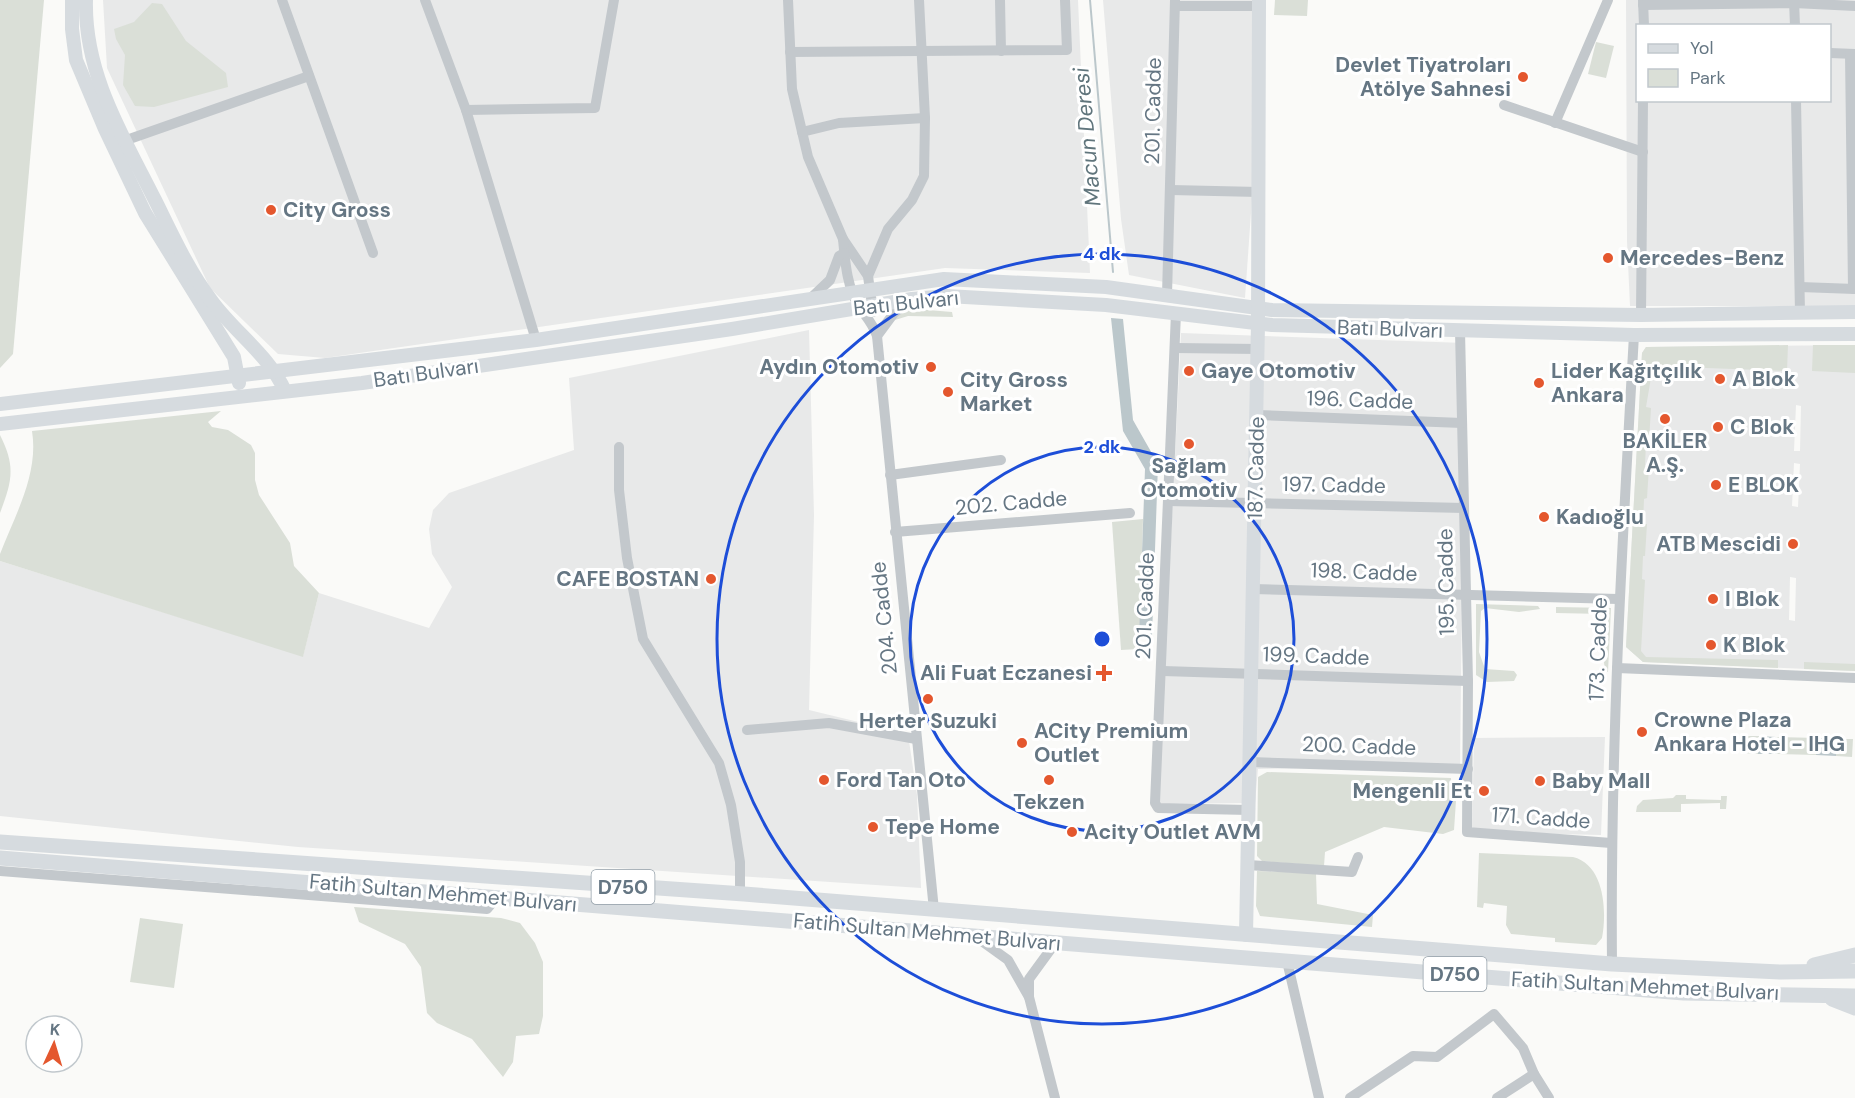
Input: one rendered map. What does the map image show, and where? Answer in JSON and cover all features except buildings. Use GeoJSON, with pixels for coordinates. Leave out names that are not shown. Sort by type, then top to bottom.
{"type":"FeatureCollection","features":[{"type":"Feature","properties":{"kind":"highway","name":"Fatih Sultan Mehmet Bulvarı"},"geometry":{"type":"LineString","coordinates":[[0,842],[740,894],[1612,964],[1780,972],[1855,971]]}},
{"type":"Feature","properties":{"kind":"highway","name":"Fatih Sultan Mehmet Bulvarı"},"geometry":{"type":"LineString","coordinates":[[0,858],[1684,993],[1855,996]]}},
{"type":"Feature","properties":{"kind":"highway"},"geometry":{"type":"LineString","coordinates":[[1780,972],[1855,955]]}},
{"type":"Feature","properties":{"kind":"highway"},"geometry":{"type":"LineString","coordinates":[[1823,996],[1855,1008]]}},
{"type":"Feature","properties":{"kind":"main road"},"geometry":{"type":"LineString","coordinates":[[72,0],[76,60],[119,143],[210,300],[276,371],[285,391]]}},
{"type":"Feature","properties":{"kind":"main road"},"geometry":{"type":"LineString","coordinates":[[86,0],[89,49],[119,143],[145,213],[234,357],[239,376],[240,396]]}},
{"type":"Feature","properties":{"kind":"main road","name":"187. Cadde"},"geometry":{"type":"LineString","coordinates":[[1246,935],[1258,349],[1259,3]]}},
{"type":"Feature","properties":{"kind":"main road","name":"Batı Bulvarı"},"geometry":{"type":"LineString","coordinates":[[0,404],[536,340],[854,292],[869,282],[966,279],[1086,285],[1258,308],[1641,315],[1855,312]]}},
{"type":"Feature","properties":{"kind":"main road","name":"Batı Bulvarı"},"geometry":{"type":"LineString","coordinates":[[0,424],[285,391],[570,353],[912,299],[981,297],[1176,313],[1258,324],[1634,335],[1855,334]]}},
{"type":"Feature","properties":{"kind":"street"},"geometry":{"type":"LineString","coordinates":[[282,0],[373,254]]}},
{"type":"Feature","properties":{"kind":"street"},"geometry":{"type":"LineString","coordinates":[[425,0],[466,110],[536,340]]}},
{"type":"Feature","properties":{"kind":"street"},"geometry":{"type":"LineString","coordinates":[[466,110],[595,108],[614,0]]}},
{"type":"Feature","properties":{"kind":"street","name":"204. Cadde"},"geometry":{"type":"LineString","coordinates":[[789,0],[792,89],[808,157],[843,239],[869,282],[874,305],[872,321]]}},
{"type":"Feature","properties":{"kind":"street"},"geometry":{"type":"LineString","coordinates":[[869,282],[888,229],[922,184],[925,118],[919,0]]}},
{"type":"Feature","properties":{"kind":"street"},"geometry":{"type":"LineString","coordinates":[[1000,0],[1001,51]]}},
{"type":"Feature","properties":{"kind":"street"},"geometry":{"type":"LineString","coordinates":[[790,52],[1067,50],[1065,0]]}},
{"type":"Feature","properties":{"kind":"street"},"geometry":{"type":"LineString","coordinates":[[1555,123],[1608,0]]}},
{"type":"Feature","properties":{"kind":"street"},"geometry":{"type":"LineString","coordinates":[[1644,24],[1643,2],[1794,2],[1855,6]]}},
{"type":"Feature","properties":{"kind":"street"},"geometry":{"type":"LineString","coordinates":[[1794,2],[1795,24]]}},
{"type":"Feature","properties":{"kind":"street"},"geometry":{"type":"LineString","coordinates":[[1175,3],[1259,3]]}},
{"type":"Feature","properties":{"kind":"street","name":"201. Cadde"},"geometry":{"type":"LineString","coordinates":[[1167,295],[1175,3]]}},
{"type":"Feature","properties":{"kind":"street"},"geometry":{"type":"LineString","coordinates":[[1800,287],[1854,289],[1853,54],[1831,53]]}},
{"type":"Feature","properties":{"kind":"street"},"geometry":{"type":"LineString","coordinates":[[119,143],[309,76]]}},
{"type":"Feature","properties":{"kind":"street"},"geometry":{"type":"LineString","coordinates":[[1641,315],[1643,102]]}},
{"type":"Feature","properties":{"kind":"street"},"geometry":{"type":"LineString","coordinates":[[1796,102],[1800,313]]}},
{"type":"Feature","properties":{"kind":"street"},"geometry":{"type":"LineString","coordinates":[[1504,105],[1643,152]]}},
{"type":"Feature","properties":{"kind":"street"},"geometry":{"type":"LineString","coordinates":[[802,132],[847,122],[925,118]]}},
{"type":"Feature","properties":{"kind":"street"},"geometry":{"type":"LineString","coordinates":[[1171,190],[1259,192]]}},
{"type":"Feature","properties":{"kind":"street","name":"204. Cadde"},"geometry":{"type":"LineString","coordinates":[[843,239],[846,271],[859,307],[872,321],[877,336],[934,910]]}},
{"type":"Feature","properties":{"kind":"street"},"geometry":{"type":"LineString","coordinates":[[811,298],[831,280],[839,256],[844,253]]}},
{"type":"Feature","properties":{"kind":"street"},"geometry":{"type":"LineString","coordinates":[[877,336],[894,313],[912,299]]}},
{"type":"Feature","properties":{"kind":"street","name":"201. Cadde"},"geometry":{"type":"LineString","coordinates":[[1176,313],[1156,807],[1249,810]]}},
{"type":"Feature","properties":{"kind":"street","name":"195. Cadde"},"geometry":{"type":"LineString","coordinates":[[1460,331],[1468,681],[1467,832]]}},
{"type":"Feature","properties":{"kind":"street","name":"173. Cadde"},"geometry":{"type":"LineString","coordinates":[[1612,964],[1611,843],[1618,599],[1634,335]]}},
{"type":"Feature","properties":{"kind":"street"},"geometry":{"type":"LineString","coordinates":[[1175,348],[1258,349]]}},
{"type":"Feature","properties":{"kind":"street","name":"196. Cadde"},"geometry":{"type":"LineString","coordinates":[[1257,415],[1462,423]]}},
{"type":"Feature","properties":{"kind":"street"},"geometry":{"type":"LineString","coordinates":[[619,447],[619,490],[627,558],[643,639],[719,763],[731,805],[740,862],[740,894]]}},
{"type":"Feature","properties":{"kind":"street"},"geometry":{"type":"LineString","coordinates":[[890,475],[1001,460]]}},
{"type":"Feature","properties":{"kind":"street","name":"197. Cadde"},"geometry":{"type":"LineString","coordinates":[[1168,501],[1464,508]]}},
{"type":"Feature","properties":{"kind":"street","name":"202. Cadde"},"geometry":{"type":"LineString","coordinates":[[895,532],[1130,513]]}},
{"type":"Feature","properties":{"kind":"street","name":"198. Cadde"},"geometry":{"type":"LineString","coordinates":[[1253,589],[1618,599]]}},
{"type":"Feature","properties":{"kind":"street"},"geometry":{"type":"LineString","coordinates":[[1617,668],[1855,678]]}},
{"type":"Feature","properties":{"kind":"street","name":"199. Cadde"},"geometry":{"type":"LineString","coordinates":[[1162,671],[1468,681]]}},
{"type":"Feature","properties":{"kind":"street"},"geometry":{"type":"LineString","coordinates":[[747,730],[829,723],[916,739]]}},
{"type":"Feature","properties":{"kind":"street","name":"200. Cadde"},"geometry":{"type":"LineString","coordinates":[[1250,762],[1468,770]]}},
{"type":"Feature","properties":{"kind":"street","name":"171. Cadde"},"geometry":{"type":"LineString","coordinates":[[1467,832],[1611,843]]}},
{"type":"Feature","properties":{"kind":"street"},"geometry":{"type":"LineString","coordinates":[[1248,865],[1352,872],[1358,857]]}},
{"type":"Feature","properties":{"kind":"street"},"geometry":{"type":"LineString","coordinates":[[0,872],[487,909],[497,897]]}},
{"type":"Feature","properties":{"kind":"street"},"geometry":{"type":"LineString","coordinates":[[974,935],[1008,960],[1029,997]]}},
{"type":"Feature","properties":{"kind":"street"},"geometry":{"type":"LineString","coordinates":[[1055,1098],[1029,997],[1029,979],[1056,942]]}},
{"type":"Feature","properties":{"kind":"street"},"geometry":{"type":"LineString","coordinates":[[1287,961],[1319,1098]]}},
{"type":"Feature","properties":{"kind":"street"},"geometry":{"type":"LineString","coordinates":[[1350,1098],[1413,1056],[1437,1057],[1494,1014],[1523,1048],[1534,1074],[1549,1098]]}},
{"type":"Feature","properties":{"kind":"street"},"geometry":{"type":"LineString","coordinates":[[1497,1098],[1534,1074]]}},
{"type":"Feature","properties":{"kind":"shaded area"},"geometry":{"type":"Polygon","coordinates":[[[103,0],[1078,0],[1090,273],[945,268],[325,358],[278,354],[210,288],[107,68],[103,0]]]}},
{"type":"Feature","properties":{"kind":"shaded area"},"geometry":{"type":"Polygon","coordinates":[[[1103,0],[1266,0],[1245,298],[1129,275],[1121,219],[1103,0]]]}},
{"type":"Feature","properties":{"kind":"shaded area"},"geometry":{"type":"Polygon","coordinates":[[[1626,0],[1855,0],[1855,306],[1630,306],[1627,241],[1626,0]]]}},
{"type":"Feature","properties":{"kind":"shaded area"},"geometry":{"type":"Polygon","coordinates":[[[1111,318],[1123,319],[1133,420],[1158,464],[1152,636],[1139,636],[1145,469],[1123,431],[1111,318]]]}},
{"type":"Feature","properties":{"kind":"shaded area"},"geometry":{"type":"Polygon","coordinates":[[[809,330],[814,515],[809,710],[908,734],[917,795],[921,888],[298,847],[0,816],[0,561],[303,656],[319,593],[429,628],[452,587],[432,554],[429,529],[433,510],[449,493],[574,450],[569,378],[809,330]]]}},
{"type":"Feature","properties":{"kind":"shaded area"},"geometry":{"type":"Polygon","coordinates":[[[1181,333],[1465,343],[1460,766],[1258,769],[1255,803],[1158,804],[1181,333]]]}},
{"type":"Feature","properties":{"kind":"shaded area"},"geometry":{"type":"Polygon","coordinates":[[[1855,345],[1855,671],[1643,662],[1626,647],[1642,353],[1646,347],[1855,345]],[[1796,405],[1794,451],[1800,451],[1801,406],[1796,405]],[[1794,463],[1792,506],[1798,507],[1800,464],[1794,463]],[[1790,577],[1789,620],[1795,621],[1796,578],[1790,577]]]}},
{"type":"Feature","properties":{"kind":"shaded area"},"geometry":{"type":"Polygon","coordinates":[[[1759,736],[1776,737],[1776,754],[1758,754],[1759,736]]]}},
{"type":"Feature","properties":{"kind":"shaded area"},"geometry":{"type":"Polygon","coordinates":[[[1605,737],[1601,835],[1472,832],[1474,738],[1605,737]]]}},
{"type":"Feature","properties":{"kind":"shaded area"},"geometry":{"type":"Polygon","coordinates":[[[1817,738],[1837,739],[1836,756],[1816,755],[1817,738]]]}},
{"type":"Feature","properties":{"kind":"green space"},"geometry":{"type":"Polygon","coordinates":[[[0,0],[44,0],[13,354],[0,368],[0,0]]]}},
{"type":"Feature","properties":{"kind":"green space"},"geometry":{"type":"Polygon","coordinates":[[[1275,0],[1308,0],[1307,16],[1274,15],[1275,0]]]}},
{"type":"Feature","properties":{"kind":"green space"},"geometry":{"type":"Polygon","coordinates":[[[152,3],[162,4],[186,41],[226,73],[228,87],[154,107],[135,106],[123,85],[125,55],[116,39],[114,29],[134,22],[152,3]]]}},
{"type":"Feature","properties":{"kind":"green space"},"geometry":{"type":"Polygon","coordinates":[[[1596,42],[1614,46],[1606,78],[1588,74],[1596,42]]]}},
{"type":"Feature","properties":{"kind":"green space"},"geometry":{"type":"Polygon","coordinates":[[[905,310],[952,312],[953,317],[908,316],[895,320],[895,317],[905,310]]]}},
{"type":"Feature","properties":{"kind":"green space"},"geometry":{"type":"Polygon","coordinates":[[[1788,345],[1787,371],[1653,366],[1646,407],[1651,408],[1645,466],[1649,467],[1647,498],[1644,499],[1643,524],[1647,524],[1645,556],[1643,556],[1642,579],[1645,580],[1641,651],[1646,657],[1778,660],[1778,668],[1643,662],[1626,647],[1642,353],[1646,347],[1788,345]]]}},
{"type":"Feature","properties":{"kind":"green space"},"geometry":{"type":"Polygon","coordinates":[[[1813,345],[1855,345],[1855,373],[1812,371],[1813,345]]]}},
{"type":"Feature","properties":{"kind":"green space"},"geometry":{"type":"Polygon","coordinates":[[[221,411],[208,422],[212,427],[228,430],[251,445],[255,453],[255,480],[259,495],[290,543],[294,566],[319,593],[303,657],[0,561],[0,554],[29,479],[33,447],[32,431],[221,411]]]}},
{"type":"Feature","properties":{"kind":"green space"},"geometry":{"type":"Polygon","coordinates":[[[0,435],[8,456],[10,474],[0,513],[0,435]]]}},
{"type":"Feature","properties":{"kind":"green space"},"geometry":{"type":"Polygon","coordinates":[[[1143,519],[1139,649],[1121,650],[1112,522],[1143,519]]]}},
{"type":"Feature","properties":{"kind":"green space"},"geometry":{"type":"Polygon","coordinates":[[[1476,604],[1538,606],[1540,609],[1519,612],[1485,608],[1481,611],[1479,652],[1485,669],[1514,671],[1517,675],[1514,681],[1487,682],[1476,675],[1476,604]]]}},
{"type":"Feature","properties":{"kind":"green space"},"geometry":{"type":"Polygon","coordinates":[[[1556,607],[1611,608],[1608,672],[1605,670],[1601,640],[1606,618],[1603,614],[1556,613],[1556,607]]]}},
{"type":"Feature","properties":{"kind":"green space"},"geometry":{"type":"Polygon","coordinates":[[[1804,662],[1855,664],[1855,671],[1804,669],[1804,662]]]}},
{"type":"Feature","properties":{"kind":"green space"},"geometry":{"type":"Polygon","coordinates":[[[1742,736],[1759,736],[1758,754],[1742,753],[1742,736]]]}},
{"type":"Feature","properties":{"kind":"green space"},"geometry":{"type":"Polygon","coordinates":[[[1776,737],[1817,738],[1816,755],[1776,754],[1776,737]]]}},
{"type":"Feature","properties":{"kind":"green space"},"geometry":{"type":"Polygon","coordinates":[[[1837,739],[1853,739],[1852,757],[1836,756],[1837,739]]]}},
{"type":"Feature","properties":{"kind":"green space"},"geometry":{"type":"Polygon","coordinates":[[[1267,772],[1451,778],[1452,800],[1456,801],[1454,830],[1443,834],[1384,827],[1325,852],[1324,866],[1262,861],[1257,856],[1258,777],[1267,772]]]}},
{"type":"Feature","properties":{"kind":"green space"},"geometry":{"type":"Polygon","coordinates":[[[1676,795],[1686,795],[1686,799],[1721,800],[1721,796],[1727,796],[1726,809],[1720,809],[1720,803],[1681,804],[1681,812],[1636,812],[1637,806],[1643,800],[1673,798],[1676,795]]]}},
{"type":"Feature","properties":{"kind":"green space"},"geometry":{"type":"Polygon","coordinates":[[[1479,853],[1573,857],[1584,862],[1598,879],[1601,891],[1604,915],[1602,938],[1596,945],[1555,942],[1555,938],[1511,934],[1506,925],[1507,906],[1484,903],[1483,908],[1477,907],[1479,853]]]}},
{"type":"Feature","properties":{"kind":"green space"},"geometry":{"type":"Polygon","coordinates":[[[1257,871],[1316,873],[1317,904],[1373,915],[1372,927],[1260,916],[1256,906],[1257,871]]]}},
{"type":"Feature","properties":{"kind":"green space"},"geometry":{"type":"Polygon","coordinates":[[[354,907],[501,918],[520,923],[535,943],[543,962],[543,1016],[539,1034],[516,1036],[513,1062],[503,1077],[472,1039],[437,1023],[427,1013],[421,967],[405,944],[359,922],[354,907]]]}},
{"type":"Feature","properties":{"kind":"green space"},"geometry":{"type":"Polygon","coordinates":[[[140,918],[183,924],[174,988],[130,982],[140,918]]]}},
{"type":"Feature","properties":{"kind":"waterway","name":"Macun Deresi"},"geometry":{"type":"LineString","coordinates":[[1090,0],[1113,272]]}},
{"type":"Feature","properties":{"kind":"place","name":"Devlet Tiyatroları Atölye Sahnesi"},"geometry":{"type":"Point","coordinates":[1523,77]}},
{"type":"Feature","properties":{"kind":"place","name":"City Gross"},"geometry":{"type":"Point","coordinates":[271,210]}},
{"type":"Feature","properties":{"kind":"place","name":"Mercedes-Benz"},"geometry":{"type":"Point","coordinates":[1608,258]}},
{"type":"Feature","properties":{"kind":"place","name":"Aydın Otomotiv"},"geometry":{"type":"Point","coordinates":[931,367]}},
{"type":"Feature","properties":{"kind":"place","name":"Gaye Otomotiv"},"geometry":{"type":"Point","coordinates":[1189,371]}},
{"type":"Feature","properties":{"kind":"place","name":"A Blok"},"geometry":{"type":"Point","coordinates":[1720,379]}},
{"type":"Feature","properties":{"kind":"place","name":"Lider Kağıtçılık Ankara"},"geometry":{"type":"Point","coordinates":[1539,383]}},
{"type":"Feature","properties":{"kind":"place","name":"City Gross Market"},"geometry":{"type":"Point","coordinates":[948,392]}},
{"type":"Feature","properties":{"kind":"place","name":"BAKİLER A.Ş."},"geometry":{"type":"Point","coordinates":[1665,419]}},
{"type":"Feature","properties":{"kind":"place","name":"C Blok"},"geometry":{"type":"Point","coordinates":[1718,427]}},
{"type":"Feature","properties":{"kind":"place","name":"Sağlam Otomotiv"},"geometry":{"type":"Point","coordinates":[1189,444]}},
{"type":"Feature","properties":{"kind":"place","name":"E BLOK"},"geometry":{"type":"Point","coordinates":[1716,485]}},
{"type":"Feature","properties":{"kind":"place","name":"Kadıoğlu"},"geometry":{"type":"Point","coordinates":[1544,517]}},
{"type":"Feature","properties":{"kind":"place","name":"ATB Mescidi"},"geometry":{"type":"Point","coordinates":[1793,544]}},
{"type":"Feature","properties":{"kind":"place","name":"CAFE BOSTAN"},"geometry":{"type":"Point","coordinates":[711,579]}},
{"type":"Feature","properties":{"kind":"place","name":"I Blok"},"geometry":{"type":"Point","coordinates":[1713,599]}},
{"type":"Feature","properties":{"kind":"place","name":"K Blok"},"geometry":{"type":"Point","coordinates":[1711,645]}},
{"type":"Feature","properties":{"kind":"place","name":"Ali Fuat Eczanesi"},"geometry":{"type":"Point","coordinates":[1104,673]}},
{"type":"Feature","properties":{"kind":"place","name":"Herter Suzuki"},"geometry":{"type":"Point","coordinates":[928,699]}},
{"type":"Feature","properties":{"kind":"place","name":"Crowne Plaza Ankara Hotel - IHG"},"geometry":{"type":"Point","coordinates":[1642,732]}},
{"type":"Feature","properties":{"kind":"place","name":"ACity Premium Outlet"},"geometry":{"type":"Point","coordinates":[1022,743]}},
{"type":"Feature","properties":{"kind":"place","name":"Ford Tan Oto"},"geometry":{"type":"Point","coordinates":[824,780]}},
{"type":"Feature","properties":{"kind":"place","name":"Tekzen"},"geometry":{"type":"Point","coordinates":[1049,780]}},
{"type":"Feature","properties":{"kind":"place","name":"Baby Mall"},"geometry":{"type":"Point","coordinates":[1540,781]}},
{"type":"Feature","properties":{"kind":"place","name":"Mengenli Et"},"geometry":{"type":"Point","coordinates":[1484,791]}},
{"type":"Feature","properties":{"kind":"place","name":"Tepe Home"},"geometry":{"type":"Point","coordinates":[873,827]}},
{"type":"Feature","properties":{"kind":"place","name":"Acity Outlet AVM"},"geometry":{"type":"Point","coordinates":[1072,832]}}]}
